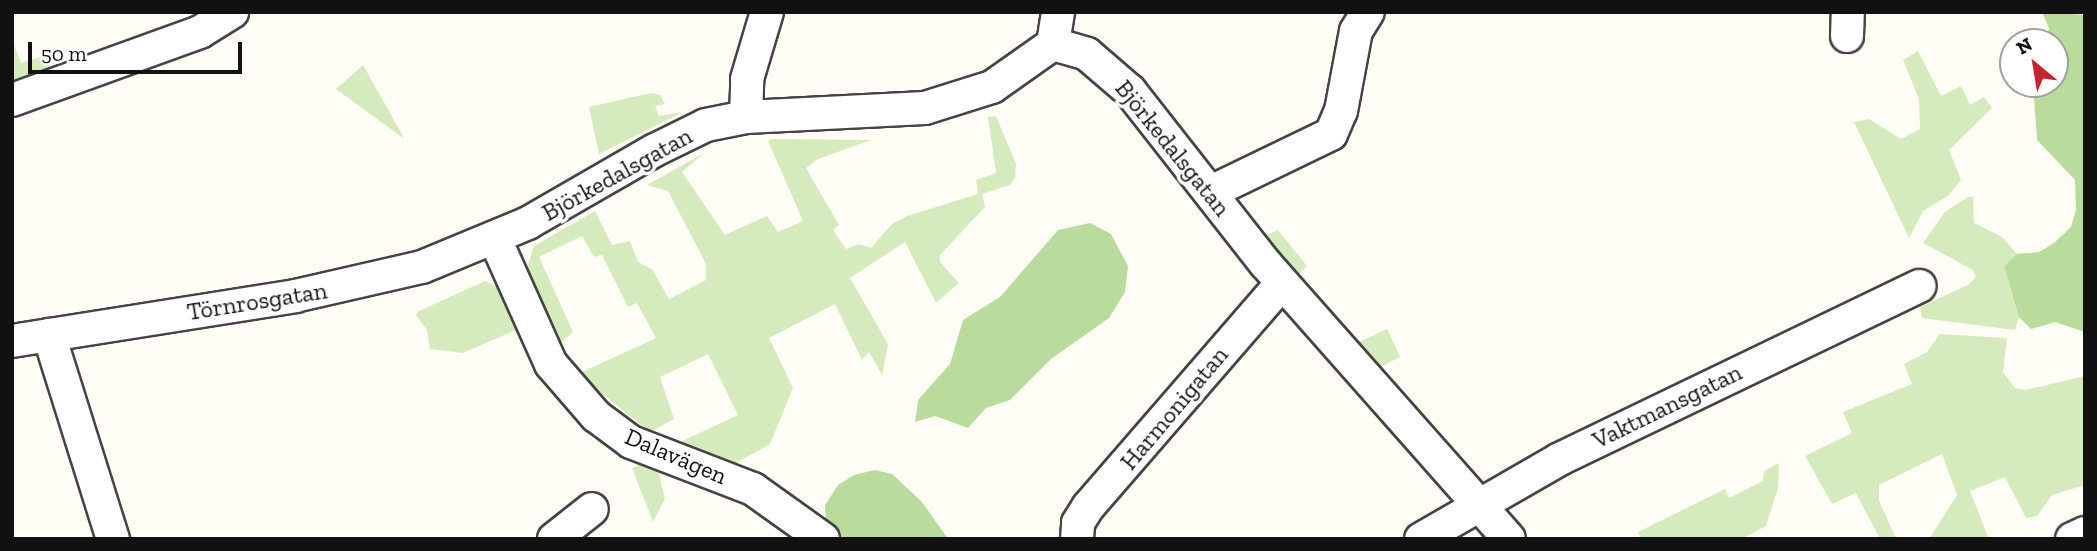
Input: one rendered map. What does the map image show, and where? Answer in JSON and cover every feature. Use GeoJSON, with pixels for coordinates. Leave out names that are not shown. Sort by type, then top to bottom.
{"type":"FeatureCollection","features":[{"type":"Feature","properties":{"kind":"street"},"geometry":{"type":"LineString","coordinates":[[12,100],[200,32],[232,12]]}},
{"type":"Feature","properties":{"kind":"street"},"geometry":{"type":"LineString","coordinates":[[746,117],[747,79],[766,12]]}},
{"type":"Feature","properties":{"kind":"street"},"geometry":{"type":"LineString","coordinates":[[1053,44],[1058,12]]}},
{"type":"Feature","properties":{"kind":"street"},"geometry":{"type":"LineString","coordinates":[[1211,192],[1331,134],[1341,111],[1356,32],[1368,12]]}},
{"type":"Feature","properties":{"kind":"street","name":"Björkedalsgatan"},"geometry":{"type":"LineString","coordinates":[[495,239],[655,150],[706,125],[746,117],[925,108],[992,87],[1053,44],[1087,54],[1105,68],[1164,130],[1282,283],[1481,502],[1509,539]]}},
{"type":"Feature","properties":{"kind":"street","name":"Törnrosgatan"},"geometry":{"type":"LineString","coordinates":[[12,341],[334,289],[422,267],[495,239]]}},
{"type":"Feature","properties":{"kind":"street","name":"Dalavägen"},"geometry":{"type":"LineString","coordinates":[[495,239],[551,364],[596,416],[631,442],[753,489],[823,539]]}},
{"type":"Feature","properties":{"kind":"street","name":"Harmonigatan"},"geometry":{"type":"LineString","coordinates":[[1077,539],[1078,523],[1088,507],[1282,283]]}},
{"type":"Feature","properties":{"kind":"street","name":"Vaktmansgatan"},"geometry":{"type":"LineString","coordinates":[[1421,539],[1481,502],[1700,390],[1920,286]]}},
{"type":"Feature","properties":{"kind":"street"},"geometry":{"type":"LineString","coordinates":[[50,335],[113,539]]}},
{"type":"Feature","properties":{"kind":"street"},"geometry":{"type":"LineString","coordinates":[[554,539],[592,509]]}},
{"type":"Feature","properties":{"kind":"street"},"geometry":{"type":"LineString","coordinates":[[2072,539],[2085,533]]}},
{"type":"Feature","properties":{"kind":"green space"},"geometry":{"type":"Polygon","coordinates":[[[2042,12],[2085,15],[2085,332],[2055,322],[2031,329],[2019,317],[2004,266],[2017,254],[2039,252],[2054,243],[2071,227],[2076,210],[2075,180],[2037,140],[2034,98],[2069,98],[2069,28],[2049,28],[2042,12]]]}},
{"type":"Feature","properties":{"kind":"green space"},"geometry":{"type":"Polygon","coordinates":[[[12,40],[21,63],[45,56],[51,71],[12,85],[12,40]]]}},
{"type":"Feature","properties":{"kind":"green space"},"geometry":{"type":"Polygon","coordinates":[[[1918,51],[1941,96],[1961,86],[1970,105],[1984,97],[1992,108],[1949,150],[1961,180],[1949,195],[1923,211],[1909,238],[1854,122],[1869,119],[1901,139],[1920,129],[1919,99],[1903,60],[1918,51]]]}},
{"type":"Feature","properties":{"kind":"green space"},"geometry":{"type":"Polygon","coordinates":[[[363,65],[403,136],[403,138],[336,89],[363,65]]]}},
{"type":"Feature","properties":{"kind":"green space"},"geometry":{"type":"Polygon","coordinates":[[[651,93],[660,95],[665,104],[655,106],[659,116],[683,112],[599,154],[589,107],[651,93]]]}},
{"type":"Feature","properties":{"kind":"green space"},"geometry":{"type":"Polygon","coordinates":[[[996,116],[1016,164],[1015,178],[1010,185],[982,194],[985,207],[940,255],[940,262],[959,283],[936,303],[905,242],[850,278],[888,344],[882,375],[869,352],[862,360],[835,304],[769,338],[793,388],[770,444],[734,464],[676,444],[738,415],[708,354],[660,377],[674,419],[650,432],[578,374],[656,338],[637,303],[628,307],[602,255],[594,257],[582,236],[539,257],[573,332],[561,343],[527,268],[534,246],[595,211],[612,245],[630,241],[638,262],[652,269],[669,299],[706,280],[706,264],[668,191],[647,185],[704,153],[682,172],[725,235],[767,216],[778,232],[803,221],[768,141],[771,139],[871,140],[818,159],[806,168],[839,225],[833,230],[846,249],[859,244],[871,248],[892,224],[907,216],[978,194],[976,180],[996,173],[988,117],[996,116]]]}},
{"type":"Feature","properties":{"kind":"green space"},"geometry":{"type":"Polygon","coordinates":[[[1968,197],[1973,197],[1974,223],[2002,237],[2017,254],[2004,266],[2019,317],[2015,330],[1922,318],[1920,307],[1968,285],[1976,277],[1973,270],[1923,243],[1945,212],[1968,197]]]}},
{"type":"Feature","properties":{"kind":"green space"},"geometry":{"type":"Polygon","coordinates":[[[1090,223],[1111,234],[1128,266],[1125,292],[1109,318],[1051,359],[1010,400],[986,408],[968,428],[935,416],[915,422],[918,400],[950,364],[963,320],[1000,297],[1058,230],[1090,223]]]}},
{"type":"Feature","properties":{"kind":"green space"},"geometry":{"type":"Polygon","coordinates":[[[1278,230],[1307,266],[1296,277],[1265,236],[1278,230]]]}},
{"type":"Feature","properties":{"kind":"green space"},"geometry":{"type":"Polygon","coordinates":[[[485,281],[496,286],[518,329],[463,353],[430,349],[427,330],[416,315],[419,311],[485,281]]]}},
{"type":"Feature","properties":{"kind":"green space"},"geometry":{"type":"Polygon","coordinates":[[[1387,329],[1400,357],[1376,369],[1355,344],[1387,329]]]}},
{"type":"Feature","properties":{"kind":"green space"},"geometry":{"type":"Polygon","coordinates":[[[1940,334],[2007,338],[2003,372],[2015,388],[2026,390],[2085,376],[2085,485],[2052,495],[2037,516],[2026,518],[2005,477],[1970,491],[1989,539],[1929,539],[1957,495],[1942,454],[1879,485],[1879,501],[1896,538],[1880,539],[1856,493],[1832,504],[1805,456],[1852,433],[1843,412],[1912,384],[1904,364],[1927,352],[1940,334]]]}},
{"type":"Feature","properties":{"kind":"green space"},"geometry":{"type":"Polygon","coordinates":[[[646,462],[657,466],[665,499],[653,522],[632,468],[646,462]]]}},
{"type":"Feature","properties":{"kind":"green space"},"geometry":{"type":"Polygon","coordinates":[[[1779,463],[1778,488],[1766,526],[1741,539],[1641,539],[1638,532],[1725,489],[1729,498],[1763,481],[1764,471],[1779,463]]]}},
{"type":"Feature","properties":{"kind":"green space"},"geometry":{"type":"Polygon","coordinates":[[[875,470],[892,474],[922,502],[948,539],[837,539],[826,520],[825,505],[838,485],[854,475],[875,470]]]}}]}
